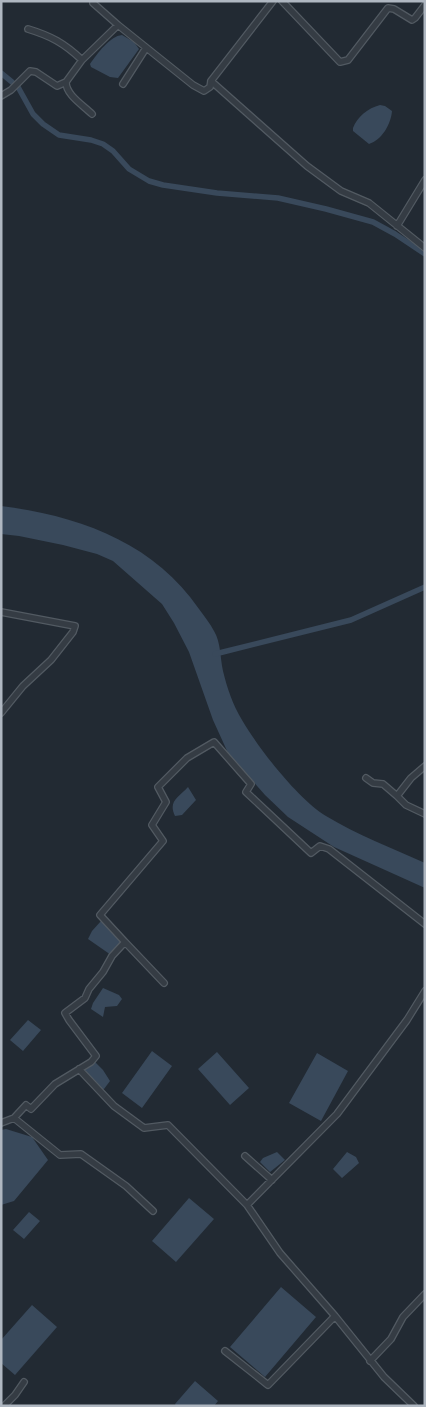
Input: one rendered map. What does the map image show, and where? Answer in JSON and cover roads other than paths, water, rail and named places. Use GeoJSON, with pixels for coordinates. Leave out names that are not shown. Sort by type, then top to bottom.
{"type":"FeatureCollection","features":[{"type":"Feature","properties":{"kind":"street"},"geometry":{"type":"LineString","coordinates":[[94,1],[93,3],[146,48],[193,85],[204,91],[210,87],[211,80],[274,1]]}},
{"type":"Feature","properties":{"kind":"street"},"geometry":{"type":"LineString","coordinates":[[282,1],[340,62],[348,60],[388,8],[394,9],[412,20],[425,5]]}},
{"type":"Feature","properties":{"kind":"street"},"geometry":{"type":"LineString","coordinates":[[1,96],[11,90],[30,71],[36,72],[57,86],[66,82],[82,60],[118,25]]}},
{"type":"Feature","properties":{"kind":"street"},"geometry":{"type":"LineString","coordinates":[[28,29],[54,38],[71,49],[82,60]]}},
{"type":"Feature","properties":{"kind":"street"},"geometry":{"type":"LineString","coordinates":[[122,84],[146,48]]}},
{"type":"Feature","properties":{"kind":"street"},"geometry":{"type":"LineString","coordinates":[[211,80],[307,166],[341,191],[369,203],[425,248]]}},
{"type":"Feature","properties":{"kind":"street"},"geometry":{"type":"LineString","coordinates":[[66,82],[69,92],[92,114]]}},
{"type":"Feature","properties":{"kind":"street"},"geometry":{"type":"LineString","coordinates":[[397,226],[425,180]]}},
{"type":"Feature","properties":{"kind":"street"},"geometry":{"type":"LineString","coordinates":[[1,612],[75,626],[73,632],[51,660],[23,686],[1,713]]}},
{"type":"Feature","properties":{"kind":"street"},"geometry":{"type":"LineString","coordinates":[[164,982],[100,915],[163,841],[152,824],[166,802],[158,787],[187,758],[214,742],[251,784],[246,792],[311,853],[320,846],[329,849],[425,924]]}},
{"type":"Feature","properties":{"kind":"street"},"geometry":{"type":"LineString","coordinates":[[398,796],[411,778],[425,766]]}},
{"type":"Feature","properties":{"kind":"street"},"geometry":{"type":"LineString","coordinates":[[366,778],[373,783],[384,784],[406,805],[425,814]]}},
{"type":"Feature","properties":{"kind":"street"},"geometry":{"type":"LineString","coordinates":[[1,1123],[14,1118],[26,1105],[31,1109],[55,1084],[91,1062],[96,1056],[65,1013],[86,998],[89,989],[103,972],[112,956],[126,942]]}},
{"type":"Feature","properties":{"kind":"street"},"geometry":{"type":"LineString","coordinates":[[247,1205],[337,1114],[407,1020],[425,991]]}},
{"type":"Feature","properties":{"kind":"street"},"geometry":{"type":"LineString","coordinates":[[79,1069],[114,1106],[144,1128],[168,1125],[247,1205],[280,1253],[384,1377],[414,1406]]}},
{"type":"Feature","properties":{"kind":"street"},"geometry":{"type":"LineString","coordinates":[[14,1118],[60,1155],[81,1154],[126,1186],[153,1212]]}},
{"type":"Feature","properties":{"kind":"street"},"geometry":{"type":"LineString","coordinates":[[245,1156],[272,1180]]}},
{"type":"Feature","properties":{"kind":"street"},"geometry":{"type":"LineString","coordinates":[[370,1361],[391,1339],[403,1317],[425,1294]]}},
{"type":"Feature","properties":{"kind":"street"},"geometry":{"type":"LineString","coordinates":[[226,1351],[268,1385],[334,1316]]}},
{"type":"Feature","properties":{"kind":"street"},"geometry":{"type":"LineString","coordinates":[[4,1406],[24,1382]]}},
{"type":"Feature","properties":{"kind":"water"},"geometry":{"type":"Polygon","coordinates":[[[122,35],[134,42],[139,49],[118,78],[110,77],[91,67],[90,64],[104,46],[117,36],[122,35]]]}},
{"type":"Feature","properties":{"kind":"water"},"geometry":{"type":"Polygon","coordinates":[[[380,105],[392,111],[391,116],[388,126],[382,135],[369,144],[353,131],[353,128],[357,120],[371,108],[380,105]]]}},
{"type":"Feature","properties":{"kind":"water"},"geometry":{"type":"Polygon","coordinates":[[[1,506],[58,517],[86,525],[112,536],[160,566],[180,586],[212,628],[218,640],[226,684],[236,708],[249,732],[280,773],[303,798],[326,816],[362,835],[425,863],[425,888],[334,847],[288,817],[265,795],[228,753],[213,720],[189,652],[162,604],[113,561],[97,554],[63,545],[1,534],[1,506]]]}},
{"type":"Feature","properties":{"kind":"water"},"geometry":{"type":"Polygon","coordinates":[[[188,787],[196,800],[182,815],[175,816],[173,803],[188,787]]]}},
{"type":"Feature","properties":{"kind":"water"},"geometry":{"type":"Polygon","coordinates":[[[101,921],[122,942],[111,955],[88,939],[101,921]]]}},
{"type":"Feature","properties":{"kind":"water"},"geometry":{"type":"Polygon","coordinates":[[[103,988],[119,995],[122,999],[117,1006],[105,1007],[103,1017],[91,1009],[103,988]]]}},
{"type":"Feature","properties":{"kind":"water"},"geometry":{"type":"Polygon","coordinates":[[[28,1020],[41,1030],[23,1051],[10,1040],[28,1020]]]}},
{"type":"Feature","properties":{"kind":"water"},"geometry":{"type":"Polygon","coordinates":[[[152,1051],[172,1066],[142,1108],[122,1093],[152,1051]]]}},
{"type":"Feature","properties":{"kind":"water"},"geometry":{"type":"Polygon","coordinates":[[[217,1052],[249,1088],[230,1105],[198,1069],[217,1052]]]}},
{"type":"Feature","properties":{"kind":"water"},"geometry":{"type":"Polygon","coordinates":[[[317,1053],[348,1071],[321,1121],[289,1103],[317,1053]]]}},
{"type":"Feature","properties":{"kind":"water"},"geometry":{"type":"Polygon","coordinates":[[[95,1062],[110,1081],[104,1089],[99,1088],[84,1071],[95,1062]]]}},
{"type":"Feature","properties":{"kind":"water"},"geometry":{"type":"Polygon","coordinates":[[[6,1129],[32,1137],[48,1160],[14,1201],[1,1205],[1,1130],[6,1129]]]}},
{"type":"Feature","properties":{"kind":"water"},"geometry":{"type":"Polygon","coordinates":[[[277,1152],[285,1160],[270,1172],[260,1162],[263,1158],[277,1152]]]}},
{"type":"Feature","properties":{"kind":"water"},"geometry":{"type":"Polygon","coordinates":[[[347,1152],[356,1157],[359,1163],[342,1178],[333,1169],[347,1152]]]}},
{"type":"Feature","properties":{"kind":"water"},"geometry":{"type":"Polygon","coordinates":[[[189,1198],[214,1219],[176,1262],[152,1241],[189,1198]]]}},
{"type":"Feature","properties":{"kind":"water"},"geometry":{"type":"Polygon","coordinates":[[[29,1212],[40,1221],[24,1239],[13,1230],[29,1212]]]}},
{"type":"Feature","properties":{"kind":"water"},"geometry":{"type":"Polygon","coordinates":[[[281,1287],[316,1317],[265,1377],[230,1347],[281,1287]]]}},
{"type":"Feature","properties":{"kind":"water"},"geometry":{"type":"Polygon","coordinates":[[[32,1305],[57,1327],[15,1375],[1,1363],[1,1340],[32,1305]]]}},
{"type":"Feature","properties":{"kind":"water"},"geometry":{"type":"Polygon","coordinates":[[[195,1381],[218,1401],[214,1406],[176,1406],[175,1404],[195,1381]]]}},
{"type":"Feature","properties":{"kind":"waterway"},"geometry":{"type":"LineString","coordinates":[[1,73],[12,82]]}},
{"type":"Feature","properties":{"kind":"waterway"},"geometry":{"type":"LineString","coordinates":[[18,87],[33,114],[43,124],[59,135],[91,140],[103,144],[113,151],[129,169],[149,181],[163,185],[217,193],[278,198],[326,209],[373,222],[425,254]]}},
{"type":"Feature","properties":{"kind":"waterway"},"geometry":{"type":"LineString","coordinates":[[215,654],[351,620],[425,587]]}}]}
